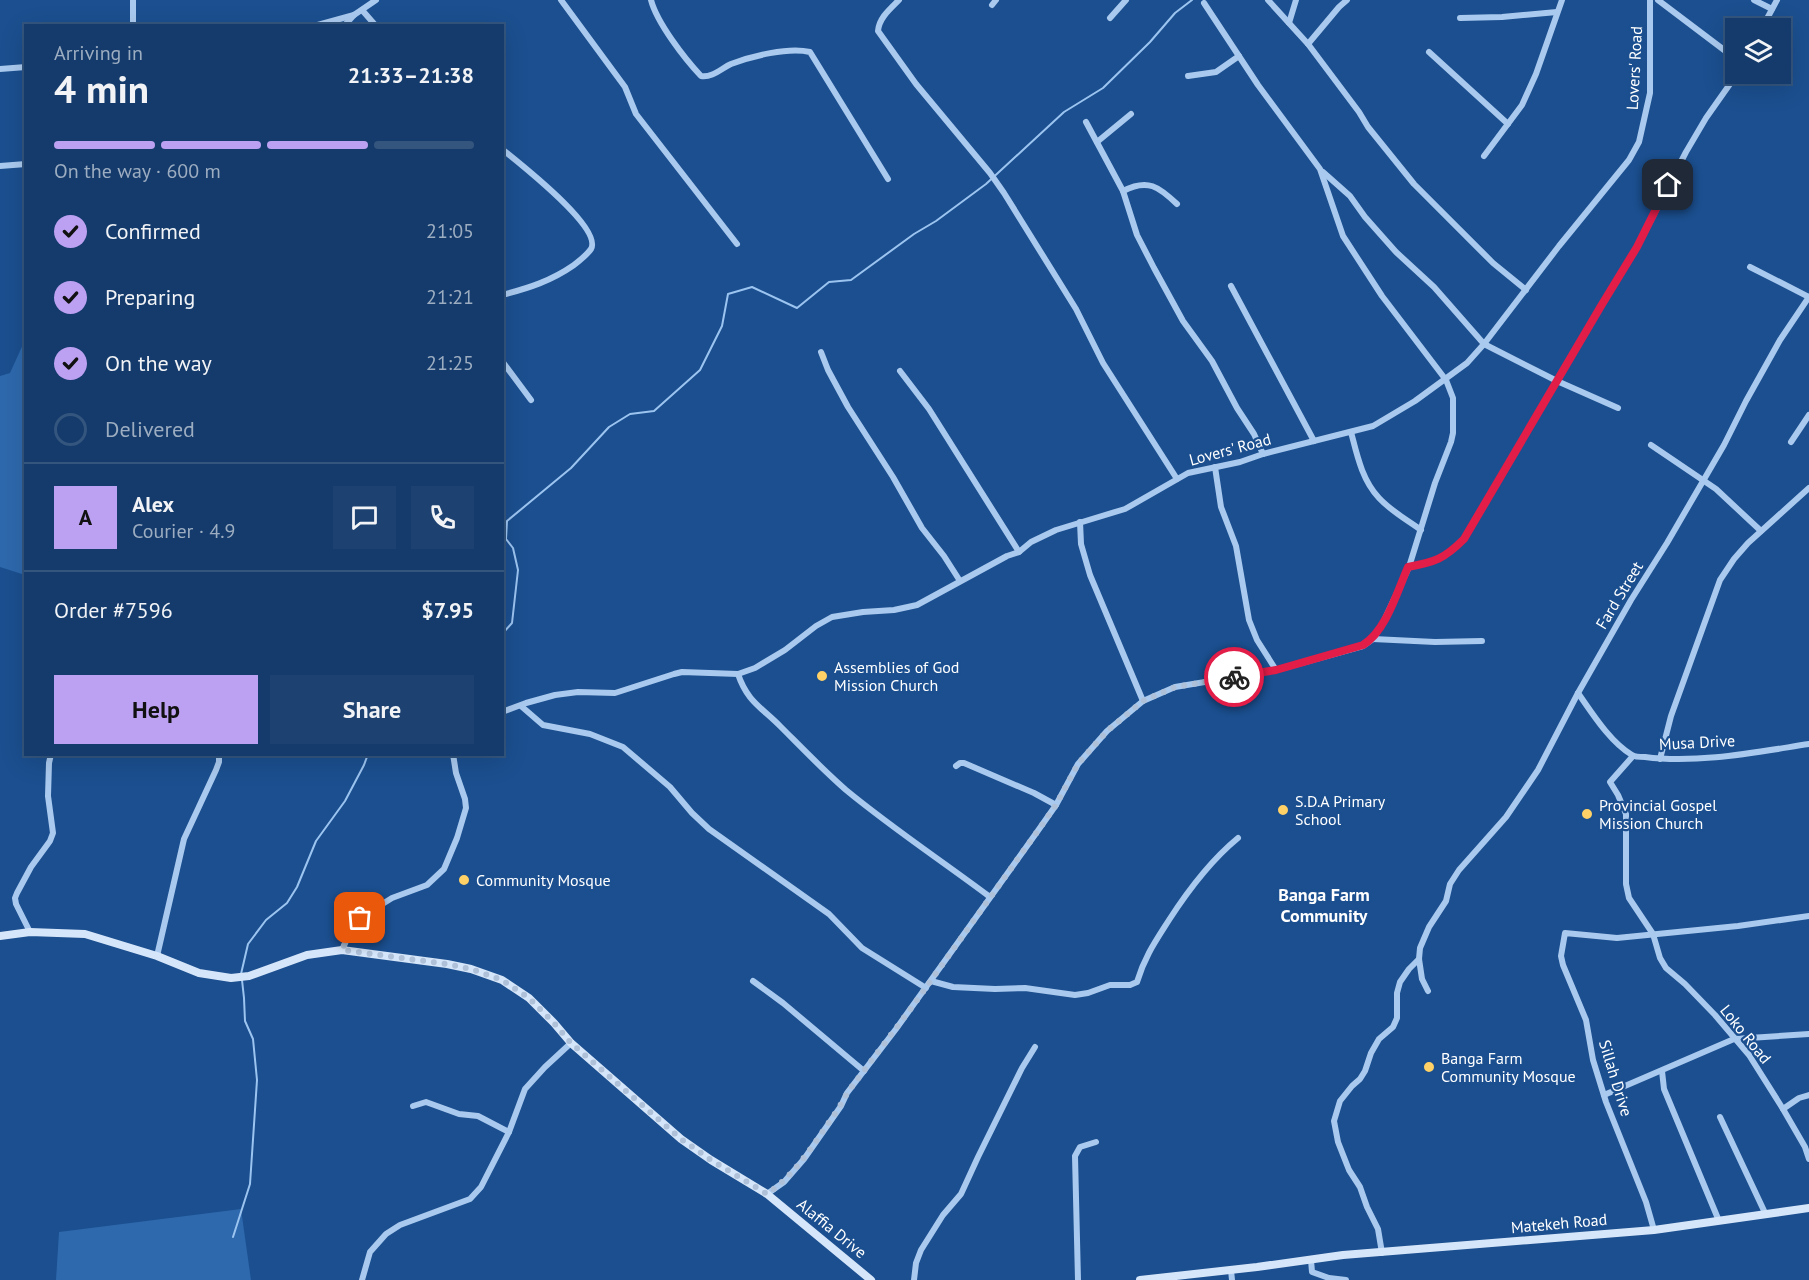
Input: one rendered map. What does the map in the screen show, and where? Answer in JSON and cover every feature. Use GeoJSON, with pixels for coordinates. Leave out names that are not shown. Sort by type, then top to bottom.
{"type":"FeatureCollection","features":[{"type":"Feature","properties":{"kind":"street"},"geometry":{"type":"LineString","coordinates":[[132,24],[133,0]]}},
{"type":"Feature","properties":{"kind":"street"},"geometry":{"type":"LineString","coordinates":[[346,24],[354,15],[376,0]]}},
{"type":"Feature","properties":{"kind":"street"},"geometry":{"type":"LineString","coordinates":[[561,0],[624,87],[636,114],[737,244]]}},
{"type":"Feature","properties":{"kind":"street"},"geometry":{"type":"LineString","coordinates":[[651,0],[657,17],[693,68],[702,76],[710,76],[731,65],[768,54],[810,52],[888,179]]}},
{"type":"Feature","properties":{"kind":"street"},"geometry":{"type":"LineString","coordinates":[[899,0],[885,13],[878,25],[878,31],[923,93],[1004,193],[1076,309],[1103,363],[1177,479]]}},
{"type":"Feature","properties":{"kind":"street"},"geometry":{"type":"LineString","coordinates":[[1110,18],[1126,0]]}},
{"type":"Feature","properties":{"kind":"street"},"geometry":{"type":"LineString","coordinates":[[1268,0],[1308,45],[1359,112],[1368,128],[1414,184],[1493,263],[1527,290]]}},
{"type":"Feature","properties":{"kind":"street"},"geometry":{"type":"LineString","coordinates":[[1288,22],[1296,0]]}},
{"type":"Feature","properties":{"kind":"street"},"geometry":{"type":"LineString","coordinates":[[1308,45],[1347,0]]}},
{"type":"Feature","properties":{"kind":"street"},"geometry":{"type":"LineString","coordinates":[[1484,156],[1522,105],[1562,0]]}},
{"type":"Feature","properties":{"kind":"street","name":"Lovers' Road"},"geometry":{"type":"LineString","coordinates":[[504,711],[555,695],[578,692],[615,693],[666,675],[682,672],[738,674],[770,660],[832,617],[908,608],[1007,556],[1019,552],[1048,533],[1125,509],[1188,473],[1240,462],[1373,426],[1388,418],[1446,380],[1467,363],[1629,160],[1639,142],[1650,93],[1650,0]]}},
{"type":"Feature","properties":{"kind":"street"},"geometry":{"type":"LineString","coordinates":[[1658,0],[1725,51]]}},
{"type":"Feature","properties":{"kind":"street"},"geometry":{"type":"LineString","coordinates":[[1754,0],[1772,9]]}},
{"type":"Feature","properties":{"kind":"street"},"geometry":{"type":"LineString","coordinates":[[1767,18],[1777,0]]}},
{"type":"Feature","properties":{"kind":"street"},"geometry":{"type":"LineString","coordinates":[[1204,3],[1258,85],[1320,170],[1350,196],[1396,252],[1434,287],[1484,344],[1557,381],[1618,408]]}},
{"type":"Feature","properties":{"kind":"street"},"geometry":{"type":"LineString","coordinates":[[362,10],[374,24]]}},
{"type":"Feature","properties":{"kind":"street"},"geometry":{"type":"LineString","coordinates":[[1460,18],[1557,12]]}},
{"type":"Feature","properties":{"kind":"street"},"geometry":{"type":"LineString","coordinates":[[321,24],[354,15]]}},
{"type":"Feature","properties":{"kind":"street"},"geometry":{"type":"LineString","coordinates":[[1429,52],[1508,124]]}},
{"type":"Feature","properties":{"kind":"street"},"geometry":{"type":"LineString","coordinates":[[1188,76],[1216,72],[1239,56]]}},
{"type":"Feature","properties":{"kind":"street"},"geometry":{"type":"LineString","coordinates":[[0,69],[24,67]]}},
{"type":"Feature","properties":{"kind":"street"},"geometry":{"type":"LineString","coordinates":[[1408,567],[1443,558],[1464,539],[1637,247],[1686,152],[1730,84]]}},
{"type":"Feature","properties":{"kind":"street"},"geometry":{"type":"LineString","coordinates":[[1097,142],[1131,114]]}},
{"type":"Feature","properties":{"kind":"street"},"geometry":{"type":"LineString","coordinates":[[1086,122],[1123,191],[1137,235],[1154,268],[1183,321],[1212,361],[1263,454]]}},
{"type":"Feature","properties":{"kind":"street"},"geometry":{"type":"LineString","coordinates":[[504,151],[570,208],[588,231],[592,243],[591,249],[564,272],[531,288],[504,295]]}},
{"type":"Feature","properties":{"kind":"street"},"geometry":{"type":"LineString","coordinates":[[0,166],[24,164]]}},
{"type":"Feature","properties":{"kind":"street"},"geometry":{"type":"LineString","coordinates":[[767,1194],[784,1182],[804,1159],[841,1106],[847,1093],[926,988],[1056,805],[1078,764],[1107,731],[1143,701],[1175,687],[1276,670],[1363,645],[1373,639],[1382,625],[1408,567],[1454,433],[1454,398],[1446,380],[1382,296],[1343,236],[1320,170]]}},
{"type":"Feature","properties":{"kind":"street"},"geometry":{"type":"LineString","coordinates":[[1123,191],[1140,184],[1160,188],[1176,204]]}},
{"type":"Feature","properties":{"kind":"street"},"geometry":{"type":"LineString","coordinates":[[1750,267],[1809,297]]}},
{"type":"Feature","properties":{"kind":"street"},"geometry":{"type":"LineString","coordinates":[[1231,286],[1314,441]]}},
{"type":"Feature","properties":{"kind":"street","name":"Fard Street"},"geometry":{"type":"LineString","coordinates":[[1419,959],[1419,948],[1446,901],[1450,884],[1459,870],[1506,817],[1538,770],[1630,600],[1725,445],[1746,401],[1809,297]]}},
{"type":"Feature","properties":{"kind":"street"},"geometry":{"type":"LineString","coordinates":[[821,352],[848,407],[893,477],[922,528],[960,581]]}},
{"type":"Feature","properties":{"kind":"street"},"geometry":{"type":"LineString","coordinates":[[504,364],[531,400]]}},
{"type":"Feature","properties":{"kind":"street"},"geometry":{"type":"LineString","coordinates":[[900,371],[929,409],[1019,552]]}},
{"type":"Feature","properties":{"kind":"street"},"geometry":{"type":"LineString","coordinates":[[1791,442],[1809,415]]}},
{"type":"Feature","properties":{"kind":"street"},"geometry":{"type":"LineString","coordinates":[[1351,432],[1357,459],[1366,479],[1379,498],[1421,530]]}},
{"type":"Feature","properties":{"kind":"street"},"geometry":{"type":"LineString","coordinates":[[1651,445],[1704,479],[1761,531]]}},
{"type":"Feature","properties":{"kind":"street"},"geometry":{"type":"LineString","coordinates":[[1215,467],[1221,507],[1236,546],[1249,620],[1257,640],[1276,670]]}},
{"type":"Feature","properties":{"kind":"street"},"geometry":{"type":"LineString","coordinates":[[1660,759],[1671,716],[1720,580],[1748,543],[1809,488]]}},
{"type":"Feature","properties":{"kind":"street"},"geometry":{"type":"LineString","coordinates":[[1080,522],[1081,544],[1090,575],[1143,701]]}},
{"type":"Feature","properties":{"kind":"street"},"geometry":{"type":"LineString","coordinates":[[1373,639],[1435,642],[1482,641]]}},
{"type":"Feature","properties":{"kind":"street"},"geometry":{"type":"LineString","coordinates":[[738,674],[742,688],[750,699],[845,789],[886,822],[990,897]]}},
{"type":"Feature","properties":{"kind":"street"},"geometry":{"type":"LineString","coordinates":[[1578,693],[1593,716],[1633,756]]}},
{"type":"Feature","properties":{"kind":"street"},"geometry":{"type":"LineString","coordinates":[[520,706],[543,726],[590,734],[623,747],[676,793],[709,829],[829,914],[862,948],[926,988]]}},
{"type":"Feature","properties":{"kind":"street","name":"Musa Drive"},"geometry":{"type":"LineString","coordinates":[[1633,756],[1660,759],[1704,758],[1809,744]]}},
{"type":"Feature","properties":{"kind":"street"},"geometry":{"type":"LineString","coordinates":[[30,932],[15,904],[15,898],[31,867],[50,841],[53,833],[48,807],[51,756]]}},
{"type":"Feature","properties":{"kind":"street"},"geometry":{"type":"LineString","coordinates":[[157,956],[184,839],[216,770],[219,756]]}},
{"type":"Feature","properties":{"kind":"street"},"geometry":{"type":"LineString","coordinates":[[342,950],[352,928],[360,918],[392,898],[428,885],[444,869],[466,808],[453,756]]}},
{"type":"Feature","properties":{"kind":"street","name":"Loko Road"},"geometry":{"type":"LineString","coordinates":[[1633,756],[1610,782],[1626,814],[1626,884],[1629,898],[1653,934],[1660,958],[1666,968],[1715,1015],[1749,1055],[1805,1147],[1809,1159]]}},
{"type":"Feature","properties":{"kind":"street"},"geometry":{"type":"LineString","coordinates":[[956,766],[960,763],[969,765],[1056,805]]}},
{"type":"Feature","properties":{"kind":"street"},"geometry":{"type":"LineString","coordinates":[[931,981],[953,987],[1025,988],[1075,995],[1110,985],[1130,985],[1137,982],[1144,958],[1187,893],[1214,860],[1238,838]]}},
{"type":"Feature","properties":{"kind":"street"},"geometry":{"type":"LineString","coordinates":[[1653,934],[1809,916]]}},
{"type":"Feature","properties":{"kind":"street","name":"Alaffia Drive"},"geometry":{"type":"LineString","coordinates":[[0,936],[30,932],[85,934],[157,956],[198,973],[231,978],[249,976],[306,955],[342,950],[447,964],[471,969],[502,980],[529,998],[571,1043],[681,1139],[767,1194],[872,1280]]}},
{"type":"Feature","properties":{"kind":"street","name":"Sillah Drive"},"geometry":{"type":"LineString","coordinates":[[1653,934],[1617,938],[1565,933],[1562,956],[1563,965],[1586,1020],[1593,1059],[1604,1095],[1646,1202],[1654,1230]]}},
{"type":"Feature","properties":{"kind":"street"},"geometry":{"type":"LineString","coordinates":[[1419,959],[1422,979],[1428,991]]}},
{"type":"Feature","properties":{"kind":"street"},"geometry":{"type":"LineString","coordinates":[[1382,1253],[1378,1229],[1360,1187],[1349,1170],[1338,1142],[1334,1121],[1340,1101],[1360,1079],[1379,1039],[1393,1027],[1397,1018],[1397,993],[1400,982],[1419,959]]}},
{"type":"Feature","properties":{"kind":"street"},"geometry":{"type":"LineString","coordinates":[[753,981],[783,1003],[864,1071]]}},
{"type":"Feature","properties":{"kind":"street"},"geometry":{"type":"LineString","coordinates":[[1604,1095],[1734,1039],[1809,1034]]}},
{"type":"Feature","properties":{"kind":"street"},"geometry":{"type":"LineString","coordinates":[[362,1280],[370,1252],[386,1234],[400,1225],[470,1199],[481,1187],[508,1132],[525,1089],[545,1066],[571,1043]]}},
{"type":"Feature","properties":{"kind":"street"},"geometry":{"type":"LineString","coordinates":[[914,1280],[916,1263],[921,1250],[943,1215],[962,1194],[1022,1068],[1035,1047]]}},
{"type":"Feature","properties":{"kind":"street"},"geometry":{"type":"LineString","coordinates":[[1662,1071],[1664,1089],[1719,1221]]}},
{"type":"Feature","properties":{"kind":"street"},"geometry":{"type":"LineString","coordinates":[[1783,1109],[1799,1098],[1809,1095]]}},
{"type":"Feature","properties":{"kind":"street"},"geometry":{"type":"LineString","coordinates":[[413,1106],[426,1102],[459,1114],[478,1116],[508,1132]]}},
{"type":"Feature","properties":{"kind":"street"},"geometry":{"type":"LineString","coordinates":[[1720,1117],[1766,1215]]}},
{"type":"Feature","properties":{"kind":"street"},"geometry":{"type":"LineString","coordinates":[[1078,1280],[1075,1156],[1080,1147],[1096,1142]]}},
{"type":"Feature","properties":{"kind":"street","name":"Matekeh Road"},"geometry":{"type":"LineString","coordinates":[[1311,1260],[1571,1235],[1654,1230],[1809,1208]]}},
{"type":"Feature","properties":{"kind":"street"},"geometry":{"type":"LineString","coordinates":[[1140,1280],[1311,1260],[1311,1280]]}},
{"type":"Feature","properties":{"kind":"street"},"geometry":{"type":"LineString","coordinates":[[1231,1270],[1232,1280]]}},
{"type":"Feature","properties":{"kind":"street"},"geometry":{"type":"LineString","coordinates":[[1312,1272],[1329,1278],[1346,1280]]}},
{"type":"Feature","properties":{"kind":"shaded area"},"geometry":{"type":"Polygon","coordinates":[[[24,342],[24,575],[0,567],[0,376],[10,373],[24,342]]]}},
{"type":"Feature","properties":{"kind":"shaded area"},"geometry":{"type":"Polygon","coordinates":[[[241,1209],[251,1280],[56,1280],[59,1232],[241,1209]]]}},
{"type":"Feature","properties":{"kind":"waterway"},"geometry":{"type":"LineString","coordinates":[[504,632],[512,623],[518,570],[513,548],[506,539],[507,521],[571,468],[609,427],[630,414],[654,411],[700,370],[722,326],[728,294],[752,287],[797,308],[829,282],[851,280],[986,184],[1064,112],[1103,88],[1150,42],[1175,13],[1192,0]]}},
{"type":"Feature","properties":{"kind":"waterway"},"geometry":{"type":"LineString","coordinates":[[241,974],[248,944],[266,920],[287,903],[297,887],[316,841],[345,801],[367,756]]}},
{"type":"Feature","properties":{"kind":"waterway"},"geometry":{"type":"LineString","coordinates":[[233,1237],[250,1184],[257,1080],[253,1039],[245,1021],[242,980]]}},
{"type":"Feature","properties":{"kind":"way so far"},"geometry":{"type":"LineString","coordinates":[[360,918],[352,928],[342,950],[471,969],[502,980],[516,988],[529,998],[571,1043],[681,1139],[767,1194],[784,1182],[804,1159],[841,1106],[847,1093],[912,1007],[1056,805],[1078,764],[1091,748],[1107,731],[1143,701],[1175,687],[1234,677]]}},
{"type":"Feature","properties":{"kind":"place","name":"Assemblies of God Mission Church"},"geometry":{"type":"Point","coordinates":[822,676]}},
{"type":"Feature","properties":{"kind":"place","name":"S.D.A Primary School"},"geometry":{"type":"Point","coordinates":[1283,810]}},
{"type":"Feature","properties":{"kind":"place","name":"Provincial Gospel Mission Church"},"geometry":{"type":"Point","coordinates":[1587,814]}},
{"type":"Feature","properties":{"kind":"place","name":"Community Mosque"},"geometry":{"type":"Point","coordinates":[464,880]}},
{"type":"Feature","properties":{"kind":"place","name":"Banga Farm Community Mosque"},"geometry":{"type":"Point","coordinates":[1429,1067]}},
{"type":"Feature","properties":{"kind":"district","name":"Banga Farm Community"},"geometry":{"type":"Point","coordinates":[1324,905]}},
{"type":"Feature","properties":{"kind":"route"},"geometry":{"type":"LineString","coordinates":[[1234,677],[1276,670],[1363,645],[1373,639],[1382,625],[1408,567],[1443,558],[1464,539],[1637,247],[1668,185]]}}]}
